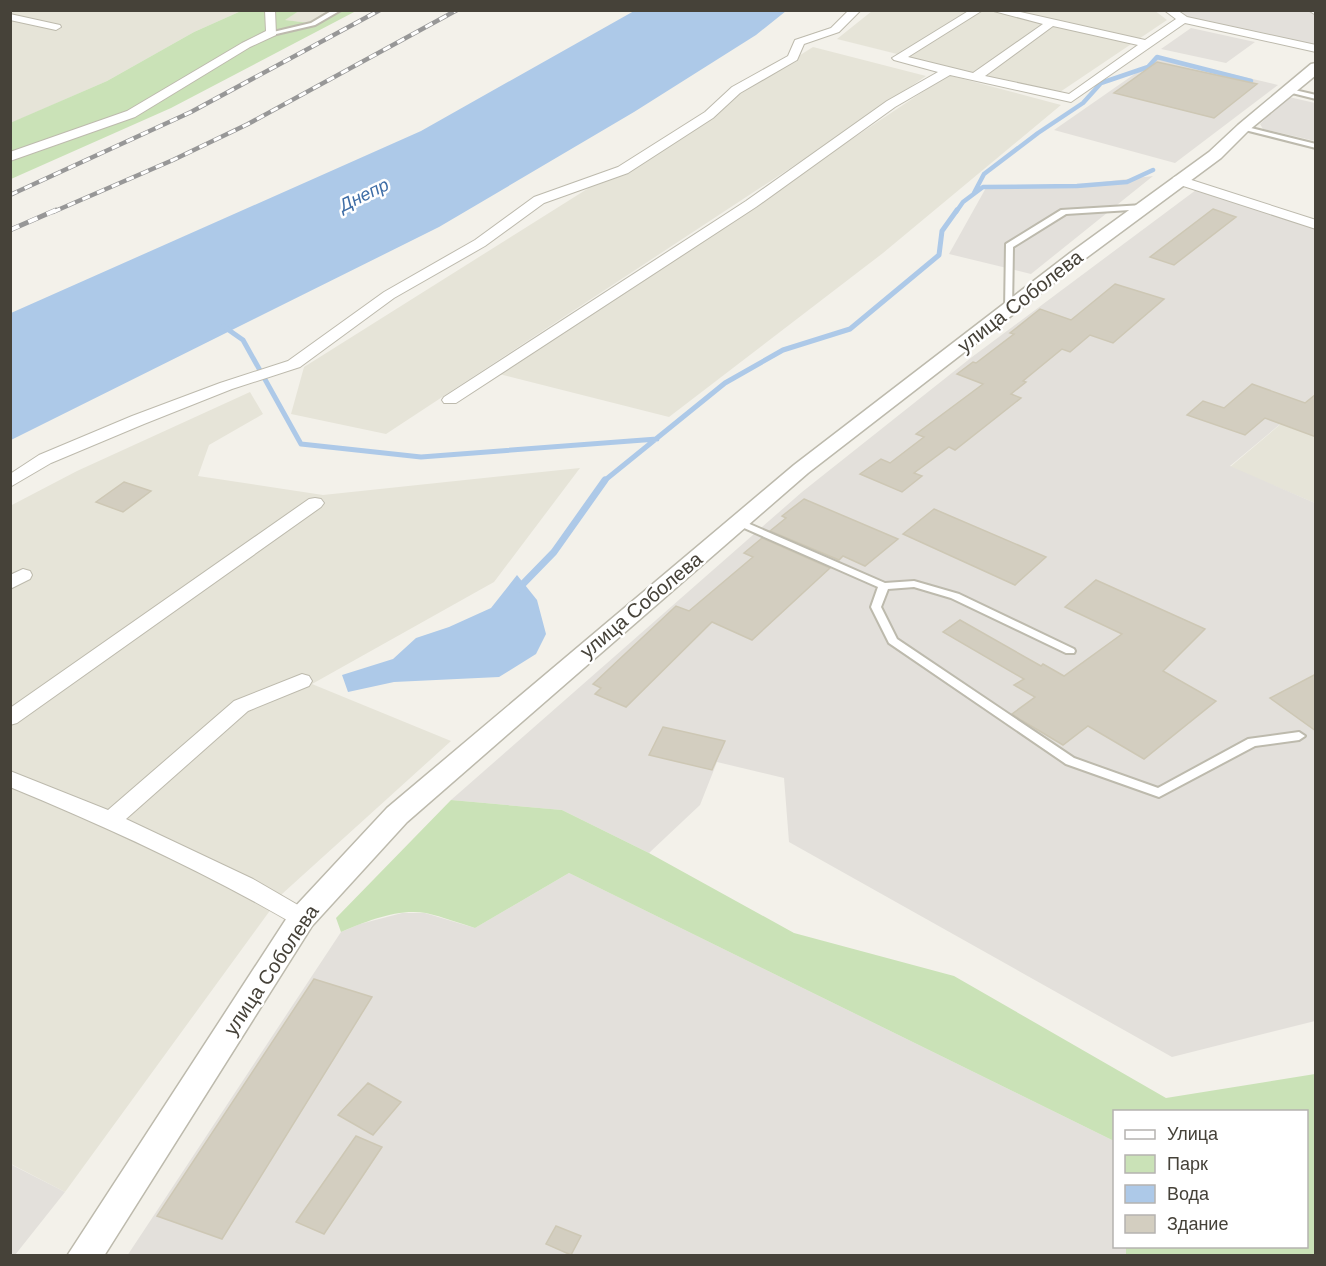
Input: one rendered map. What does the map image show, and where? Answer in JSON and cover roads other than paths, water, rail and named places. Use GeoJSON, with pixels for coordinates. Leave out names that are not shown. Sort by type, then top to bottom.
{"type":"FeatureCollection","features":[{"type":"Feature","properties":{"kind":"street"},"geometry":{"type":"LineString","coordinates":[[10,157],[131,114],[246,45],[272,33],[270,10]]}},
{"type":"Feature","properties":{"kind":"street"},"geometry":{"type":"LineString","coordinates":[[10,482],[45,459],[225,386],[294,364],[389,295],[480,243],[539,200],[623,170],[709,115],[736,90],[793,58],[799,42],[835,30],[856,10]]}},
{"type":"Feature","properties":{"kind":"street"},"geometry":{"type":"LineString","coordinates":[[978,10],[898,58],[1071,98],[1183,19]]}},
{"type":"Feature","properties":{"kind":"street"},"geometry":{"type":"LineString","coordinates":[[995,10],[1147,44]]}},
{"type":"Feature","properties":{"kind":"street"},"geometry":{"type":"LineString","coordinates":[[1169,10],[1183,19],[1316,48]]}},
{"type":"Feature","properties":{"kind":"street"},"geometry":{"type":"LineString","coordinates":[[10,17],[56,27]]}},
{"type":"Feature","properties":{"kind":"street"},"geometry":{"type":"LineString","coordinates":[[975,77],[1051,23]]}},
{"type":"Feature","properties":{"kind":"street","name":"улица Соболева"},"geometry":{"type":"LineString","coordinates":[[84,1256],[302,918],[397,815],[801,469],[1143,207],[1215,155],[1286,90],[1316,67]]}},
{"type":"Feature","properties":{"kind":"street"},"geometry":{"type":"LineString","coordinates":[[450,400],[751,204],[891,104],[948,71]]}},
{"type":"Feature","properties":{"kind":"street"},"geometry":{"type":"LineString","coordinates":[[1179,180],[1316,225]]}},
{"type":"Feature","properties":{"kind":"street"},"geometry":{"type":"LineString","coordinates":[[10,718],[315,503]]}},
{"type":"Feature","properties":{"kind":"street"},"geometry":{"type":"LineString","coordinates":[[110,821],[241,706],[302,681]]}},
{"type":"Feature","properties":{"kind":"street"},"geometry":{"type":"LineString","coordinates":[[10,778],[110,821],[245,885],[302,918]]}},
{"type":"Feature","properties":{"kind":"lane"},"geometry":{"type":"LineString","coordinates":[[272,33],[313,24],[338,10]]}},
{"type":"Feature","properties":{"kind":"lane"},"geometry":{"type":"LineString","coordinates":[[1286,90],[1316,97]]}},
{"type":"Feature","properties":{"kind":"lane"},"geometry":{"type":"LineString","coordinates":[[1243,128],[1316,146]]}},
{"type":"Feature","properties":{"kind":"lane"},"geometry":{"type":"LineString","coordinates":[[1008,310],[1009,246],[1064,212],[1143,207]]}},
{"type":"Feature","properties":{"kind":"lane"},"geometry":{"type":"LineString","coordinates":[[738,522],[884,586],[914,584],[955,596],[1070,651]]}},
{"type":"Feature","properties":{"kind":"lane"},"geometry":{"type":"LineString","coordinates":[[884,586],[876,607],[893,641],[1070,761],[1159,793],[1252,742],[1299,736]]}},
{"type":"Feature","properties":{"kind":"water","name":"Днепр"},"geometry":{"type":"Polygon","coordinates":[[[634,11],[786,11],[756,35],[634,112],[439,227],[11,440],[11,313],[421,131],[634,11]]]}},
{"type":"Feature","properties":{"kind":"water"},"geometry":{"type":"Polygon","coordinates":[[[517,575],[537,600],[546,634],[536,654],[499,677],[394,682],[348,692],[342,675],[393,659],[416,638],[449,627],[491,608],[517,575]]]}},
{"type":"Feature","properties":{"kind":"waterway"},"geometry":{"type":"LineString","coordinates":[[974,193],[984,174],[1038,133],[1083,103],[1101,83],[1148,67],[1157,57],[1251,81]]}},
{"type":"Feature","properties":{"kind":"waterway"},"geometry":{"type":"LineString","coordinates":[[956,212],[963,202],[983,187],[1077,186],[1127,182],[1153,170]]}},
{"type":"Feature","properties":{"kind":"waterway"},"geometry":{"type":"LineString","coordinates":[[656,439],[725,383],[783,350],[850,329],[939,255],[942,231],[957,210]]}},
{"type":"Feature","properties":{"kind":"waterway"},"geometry":{"type":"LineString","coordinates":[[223,326],[243,340],[301,444],[421,457],[656,439]]}},
{"type":"Feature","properties":{"kind":"waterway"},"geometry":{"type":"LineString","coordinates":[[605,480],[656,439]]}},
{"type":"Feature","properties":{"kind":"waterway"},"geometry":{"type":"LineString","coordinates":[[518,589],[554,552],[605,480]]}},
{"type":"Feature","properties":{"kind":"railway"},"geometry":{"type":"LineString","coordinates":[[10,195],[191,112],[380,10]]}},
{"type":"Feature","properties":{"kind":"railway"},"geometry":{"type":"LineString","coordinates":[[53,212],[173,160],[248,124],[457,10]]}},
{"type":"Feature","properties":{"kind":"railway"},"geometry":{"type":"LineString","coordinates":[[10,230],[56,210]]}}]}
